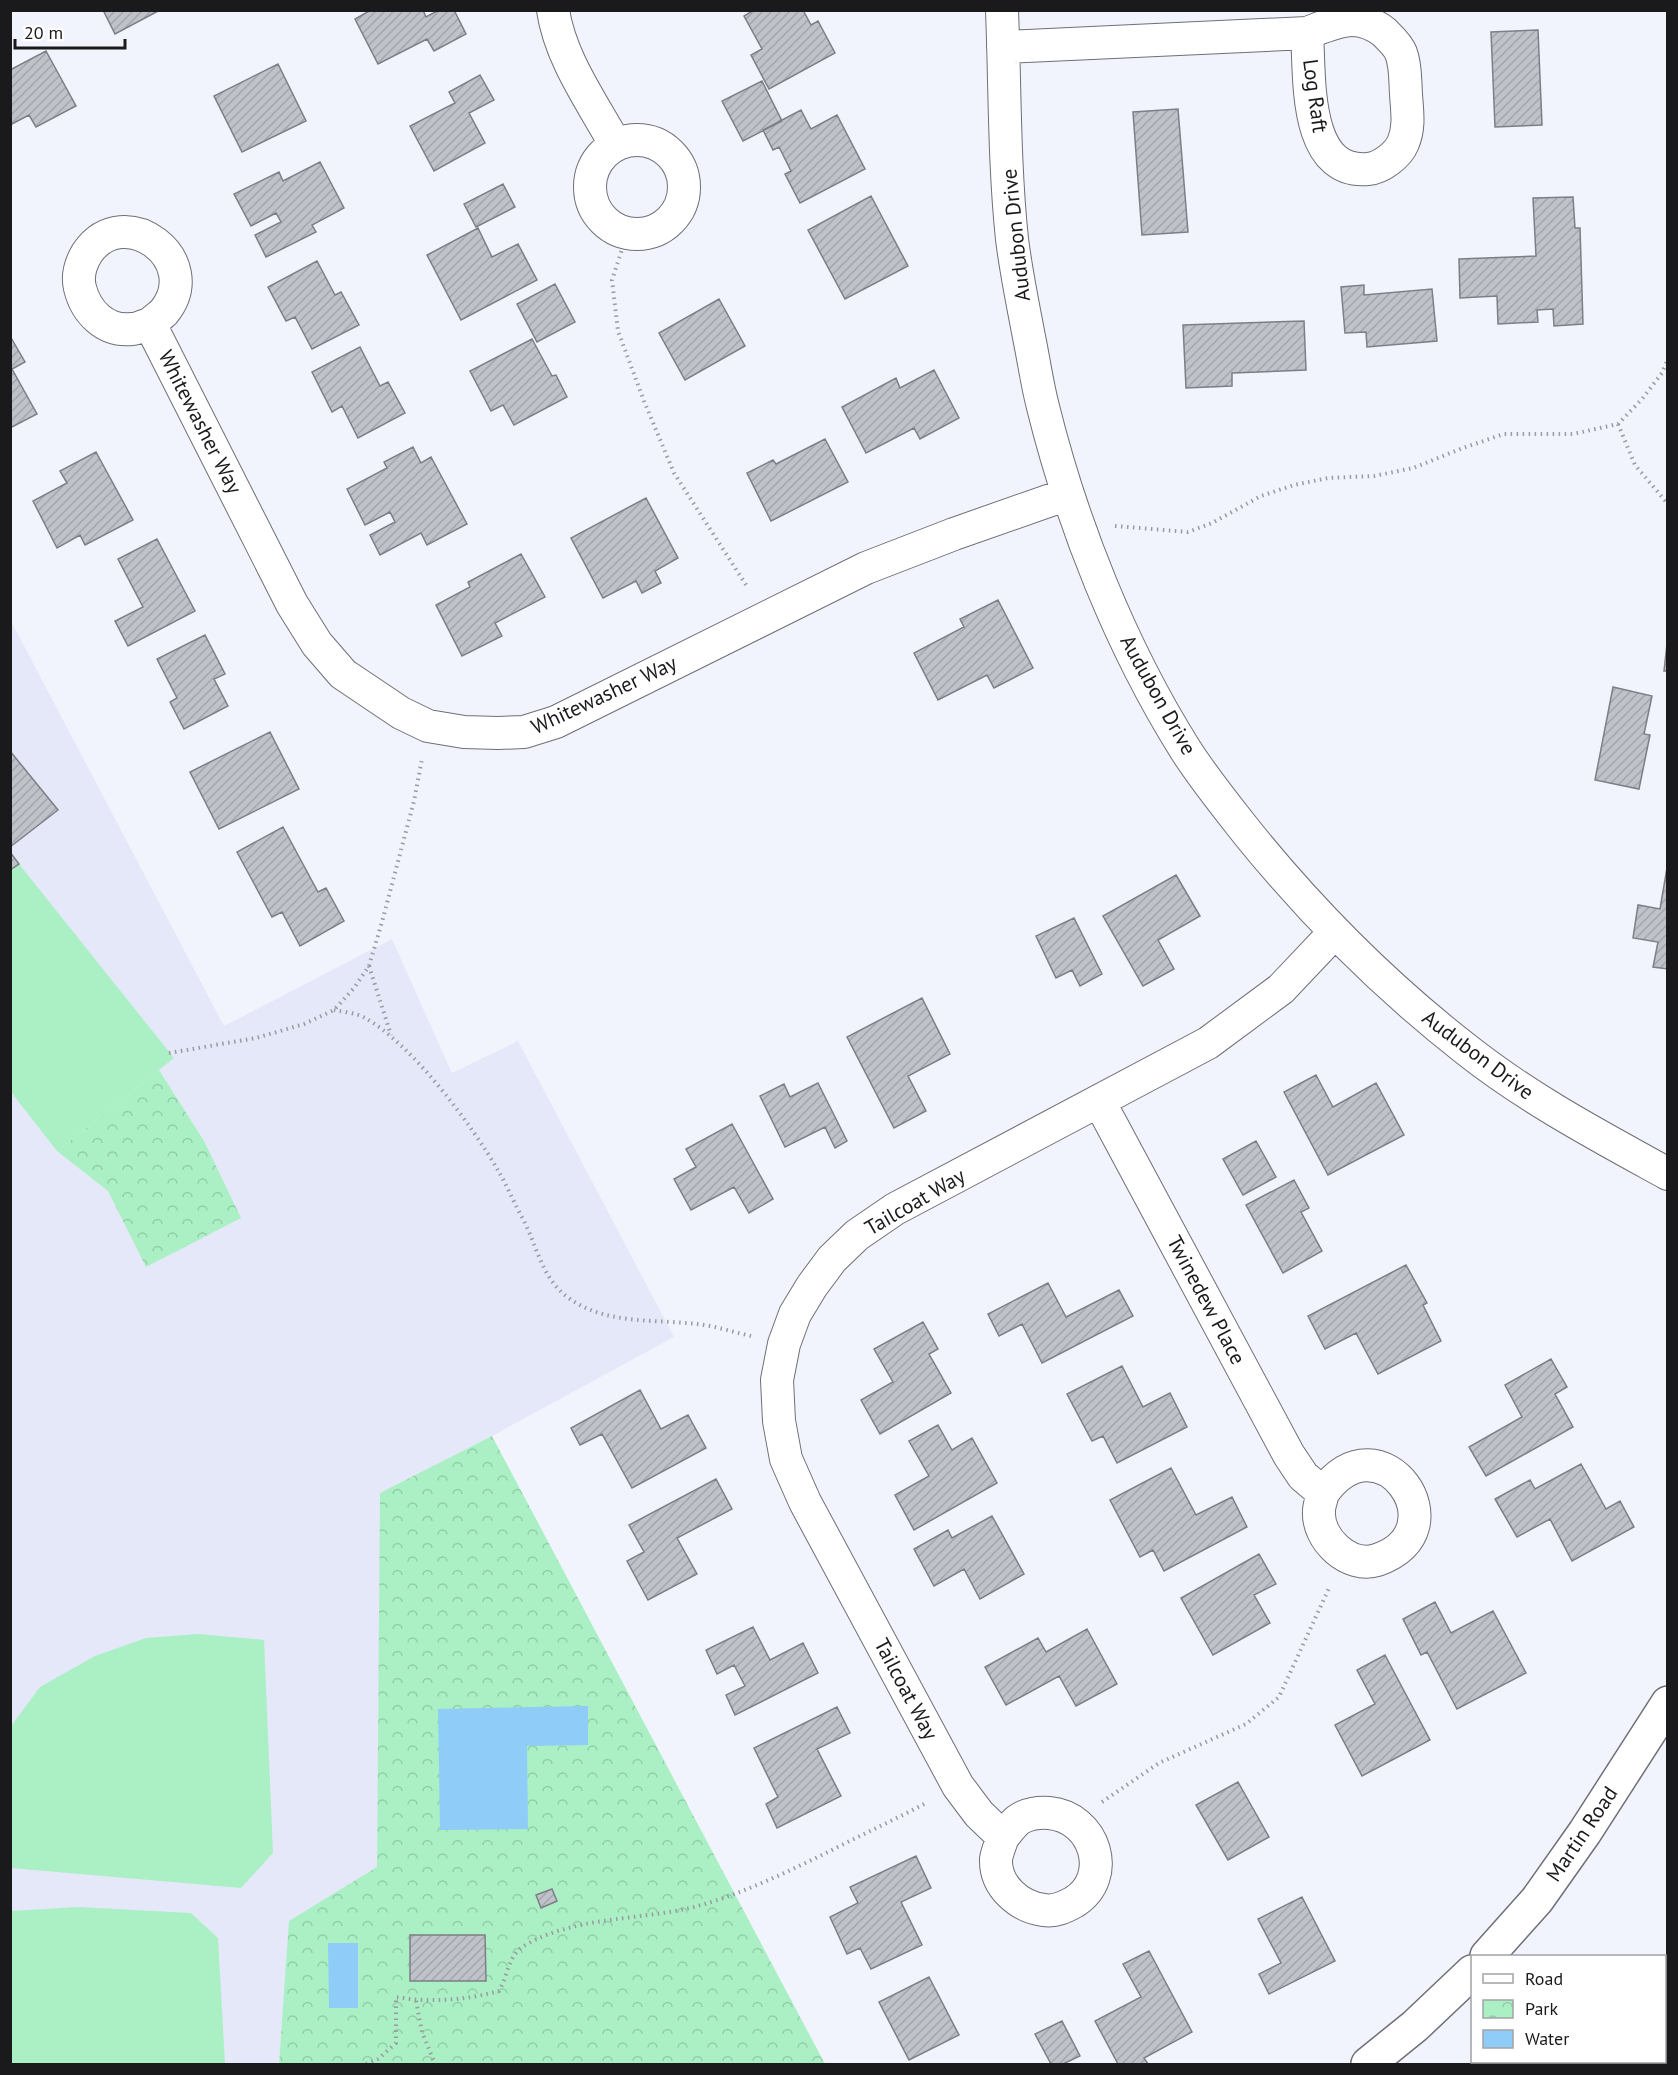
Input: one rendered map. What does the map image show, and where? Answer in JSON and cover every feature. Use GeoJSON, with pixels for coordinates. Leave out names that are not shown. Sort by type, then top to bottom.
{"type":"FeatureCollection","features":[{"type":"Feature","properties":{"kind":"street"},"geometry":{"type":"LineString","coordinates":[[553,10],[555,26],[574,70],[615,144]]}},
{"type":"Feature","properties":{"kind":"street","name":"Audubon Drive"},"geometry":{"type":"LineString","coordinates":[[1002,10],[1012,238],[1043,407],[1068,494],[1105,594],[1151,688],[1186,750],[1229,810],[1275,867],[1334,933],[1400,996],[1470,1052],[1547,1106],[1668,1174]]}},
{"type":"Feature","properties":{"kind":"street","name":"Log Raft"},"geometry":{"type":"LineString","coordinates":[[1004,46],[1307,33],[1335,22],[1361,20],[1378,28],[1390,38],[1401,51],[1405,67],[1408,129],[1402,146],[1388,160],[1372,168],[1357,170],[1342,165],[1328,155],[1313,117],[1307,33]]}},
{"type":"Feature","properties":{"kind":"street"},"geometry":{"type":"LineString","coordinates":[[630,140],[645,140],[660,145],[672,154],[682,170],[684,195],[680,210],[668,224],[643,235],[627,234],[612,228],[598,216],[590,195],[590,175],[598,159],[615,144],[630,140]]}},
{"type":"Feature","properties":{"kind":"street","name":"Whitewasher Way"},"geometry":{"type":"LineString","coordinates":[[150,324],[292,604],[317,644],[343,674],[367,692],[428,726],[464,732],[498,733],[524,732],[556,722],[866,568],[1068,494]]}},
{"type":"Feature","properties":{"kind":"street","name":"Tailcoat Way"},"geometry":{"type":"LineString","coordinates":[[1003,1837],[979,1814],[958,1786],[805,1502],[786,1459],[779,1420],[777,1380],[784,1344],[795,1314],[812,1286],[832,1259],[857,1235],[895,1209],[1208,1042],[1281,989],[1334,933]]}},
{"type":"Feature","properties":{"kind":"street","name":"Twinedew Place"},"geometry":{"type":"LineString","coordinates":[[1099,1101],[1289,1455],[1303,1476],[1323,1493]]}},
{"type":"Feature","properties":{"kind":"street"},"geometry":{"type":"LineString","coordinates":[[1369,1465],[1390,1471],[1404,1483],[1414,1504],[1413,1525],[1406,1541],[1391,1555],[1373,1561],[1353,1559],[1337,1550],[1324,1534],[1318,1512],[1323,1493],[1333,1478],[1350,1468],[1369,1465]]}},
{"type":"Feature","properties":{"kind":"street","name":"Martin Road"},"geometry":{"type":"LineString","coordinates":[[1488,1955],[1537,1900],[1585,1832],[1659,1736],[1668,1703]]}},
{"type":"Feature","properties":{"kind":"street"},"geometry":{"type":"LineString","coordinates":[[1039,1812],[1060,1814],[1075,1821],[1087,1833],[1095,1852],[1095,1871],[1089,1887],[1079,1899],[1064,1908],[1048,1911],[1030,1909],[1015,1900],[1001,1882],[996,1859],[1003,1837],[1019,1819],[1039,1812]]}},
{"type":"Feature","properties":{"kind":"street"},"geometry":{"type":"LineString","coordinates":[[1368,2064],[1415,2026],[1471,1974]]}},
{"type":"Feature","properties":{"kind":"path"},"geometry":{"type":"LineString","coordinates":[[627,234],[612,280],[618,331],[674,473],[744,580],[764,618]]}},
{"type":"Feature","properties":{"kind":"path"},"geometry":{"type":"LineString","coordinates":[[1068,494],[1108,525],[1188,532],[1212,523],[1261,496],[1294,485],[1328,478],[1374,476],[1413,468],[1503,435],[1573,434],[1618,424],[1642,399],[1662,373],[1668,360]]}},
{"type":"Feature","properties":{"kind":"path"},"geometry":{"type":"LineString","coordinates":[[1618,424],[1635,465],[1668,504]]}},
{"type":"Feature","properties":{"kind":"path"},"geometry":{"type":"LineString","coordinates":[[169,1053],[256,1038],[304,1024],[334,1010],[369,966],[414,801],[428,726]]}},
{"type":"Feature","properties":{"kind":"path"},"geometry":{"type":"LineString","coordinates":[[369,966],[392,1036]]}},
{"type":"Feature","properties":{"kind":"path"},"geometry":{"type":"LineString","coordinates":[[334,1010],[363,1016],[392,1036],[426,1072],[492,1162],[527,1228],[549,1279],[566,1296],[594,1312],[636,1320],[698,1324],[784,1344]]}},
{"type":"Feature","properties":{"kind":"path"},"geometry":{"type":"LineString","coordinates":[[1075,1821],[1159,1763],[1246,1724],[1279,1697],[1333,1579],[1337,1550]]}},
{"type":"Feature","properties":{"kind":"path"},"geometry":{"type":"LineString","coordinates":[[366,2064],[378,2059],[396,2043],[396,1997],[416,2001],[479,1996],[499,1991],[511,1957],[527,1944],[552,1933],[605,1921],[690,1907],[744,1890],[798,1866],[958,1786]]}},
{"type":"Feature","properties":{"kind":"path"},"geometry":{"type":"LineString","coordinates":[[416,2001],[422,2032],[435,2064]]}},
{"type":"Feature","properties":{"kind":"shaded area"},"geometry":{"type":"Polygon","coordinates":[[[10,619],[224,1026],[392,939],[452,1073],[518,1041],[674,1337],[492,1436],[381,1493],[377,1867],[290,1921],[279,2064],[11,2064],[10,619]]]}},
{"type":"Feature","properties":{"kind":"green space"},"geometry":{"type":"Polygon","coordinates":[[[19,864],[174,1058],[57,1151],[11,1092],[10,870],[19,864]]]}},
{"type":"Feature","properties":{"kind":"green space"},"geometry":{"type":"Polygon","coordinates":[[[159,1070],[204,1141],[241,1218],[146,1267],[108,1191],[57,1151],[159,1070]]]}},
{"type":"Feature","properties":{"kind":"green space"},"geometry":{"type":"Polygon","coordinates":[[[492,1436],[825,2064],[279,2064],[289,1921],[377,1867],[380,1493],[492,1436]]]}},
{"type":"Feature","properties":{"kind":"green space"},"geometry":{"type":"Polygon","coordinates":[[[198,1634],[264,1640],[273,1853],[241,1888],[11,1868],[11,1726],[40,1687],[95,1656],[146,1638],[198,1634]]]}},
{"type":"Feature","properties":{"kind":"green space"},"geometry":{"type":"Polygon","coordinates":[[[78,1907],[191,1913],[218,1938],[225,2064],[11,2064],[11,1911],[78,1907]]]}},
{"type":"Feature","properties":{"kind":"water"},"geometry":{"type":"Polygon","coordinates":[[[588,1706],[588,1745],[527,1746],[528,1829],[440,1830],[438,1709],[588,1706]]]}},
{"type":"Feature","properties":{"kind":"water"},"geometry":{"type":"Polygon","coordinates":[[[328,1943],[358,1943],[358,2008],[329,2008],[328,1943]]]}},
{"type":"Feature","properties":{"kind":"building"},"geometry":{"type":"Polygon","coordinates":[[[103,10],[160,10],[115,34],[103,10]]]}},
{"type":"Feature","properties":{"kind":"building"},"geometry":{"type":"Polygon","coordinates":[[[371,10],[423,10],[426,17],[439,10],[454,10],[466,34],[434,51],[427,39],[378,64],[355,19],[371,10]]]}},
{"type":"Feature","properties":{"kind":"building"},"geometry":{"type":"Polygon","coordinates":[[[754,10],[803,10],[811,25],[818,21],[835,53],[769,89],[751,55],[762,49],[744,16],[754,10]]]}},
{"type":"Feature","properties":{"kind":"building"},"geometry":{"type":"Polygon","coordinates":[[[1538,30],[1542,125],[1495,127],[1491,32],[1538,30]]]}},
{"type":"Feature","properties":{"kind":"building"},"geometry":{"type":"Polygon","coordinates":[[[46,51],[76,106],[36,127],[29,115],[10,125],[10,70],[46,51]]]}},
{"type":"Feature","properties":{"kind":"building"},"geometry":{"type":"Polygon","coordinates":[[[278,64],[306,121],[242,152],[214,96],[278,64]]]}},
{"type":"Feature","properties":{"kind":"building"},"geometry":{"type":"Polygon","coordinates":[[[480,75],[494,100],[469,113],[485,143],[434,171],[410,126],[455,103],[449,92],[480,75]]]}},
{"type":"Feature","properties":{"kind":"building"},"geometry":{"type":"Polygon","coordinates":[[[762,81],[782,121],[743,141],[722,101],[762,81]]]}},
{"type":"Feature","properties":{"kind":"building"},"geometry":{"type":"Polygon","coordinates":[[[1178,109],[1188,232],[1142,235],[1133,112],[1178,109]]]}},
{"type":"Feature","properties":{"kind":"building"},"geometry":{"type":"Polygon","coordinates":[[[801,110],[811,129],[837,115],[865,169],[800,203],[785,174],[791,171],[779,147],[773,150],[763,130],[801,110]]]}},
{"type":"Feature","properties":{"kind":"building"},"geometry":{"type":"Polygon","coordinates":[[[320,162],[344,208],[312,225],[316,232],[266,257],[255,235],[281,222],[276,213],[251,226],[234,194],[279,172],[283,181],[320,162]]]}},
{"type":"Feature","properties":{"kind":"building"},"geometry":{"type":"Polygon","coordinates":[[[503,184],[515,207],[476,227],[464,204],[503,184]]]}},
{"type":"Feature","properties":{"kind":"building"},"geometry":{"type":"Polygon","coordinates":[[[871,196],[908,266],[845,299],[808,230],[871,196]]]}},
{"type":"Feature","properties":{"kind":"building"},"geometry":{"type":"Polygon","coordinates":[[[1573,197],[1575,228],[1580,228],[1583,324],[1554,326],[1553,309],[1537,310],[1538,322],[1498,324],[1497,296],[1460,298],[1459,259],[1536,256],[1533,198],[1573,197]]]}},
{"type":"Feature","properties":{"kind":"building"},"geometry":{"type":"Polygon","coordinates":[[[478,228],[492,257],[518,244],[537,280],[461,320],[427,255],[478,228]]]}},
{"type":"Feature","properties":{"kind":"building"},"geometry":{"type":"Polygon","coordinates":[[[317,261],[335,295],[341,292],[359,325],[312,349],[295,317],[286,321],[268,287],[317,261]]]}},
{"type":"Feature","properties":{"kind":"building"},"geometry":{"type":"Polygon","coordinates":[[[555,284],[575,322],[537,342],[517,304],[555,284]]]}},
{"type":"Feature","properties":{"kind":"building"},"geometry":{"type":"Polygon","coordinates":[[[1364,285],[1364,295],[1432,289],[1437,341],[1367,347],[1366,332],[1345,333],[1341,287],[1364,285]]]}},
{"type":"Feature","properties":{"kind":"building"},"geometry":{"type":"Polygon","coordinates":[[[719,299],[745,346],[685,380],[659,333],[719,299]]]}},
{"type":"Feature","properties":{"kind":"building"},"geometry":{"type":"Polygon","coordinates":[[[1304,321],[1306,370],[1232,373],[1232,386],[1186,388],[1183,325],[1304,321]]]}},
{"type":"Feature","properties":{"kind":"building"},"geometry":{"type":"Polygon","coordinates":[[[10,336],[25,362],[12,369],[37,414],[10,428],[10,336]]]}},
{"type":"Feature","properties":{"kind":"building"},"geometry":{"type":"Polygon","coordinates":[[[532,339],[552,376],[556,375],[567,397],[514,425],[503,405],[491,411],[470,371],[532,339]]]}},
{"type":"Feature","properties":{"kind":"building"},"geometry":{"type":"Polygon","coordinates":[[[360,347],[380,386],[388,382],[405,413],[358,438],[342,406],[332,412],[312,372],[360,347]]]}},
{"type":"Feature","properties":{"kind":"building"},"geometry":{"type":"Polygon","coordinates":[[[934,370],[959,418],[920,439],[914,428],[866,453],[842,407],[896,378],[900,388],[934,370]]]}},
{"type":"Feature","properties":{"kind":"building"},"geometry":{"type":"Polygon","coordinates":[[[825,439],[848,482],[771,521],[747,473],[773,460],[776,464],[825,439]]]}},
{"type":"Feature","properties":{"kind":"building"},"geometry":{"type":"Polygon","coordinates":[[[413,447],[421,463],[431,457],[467,524],[427,545],[421,533],[380,555],[370,535],[395,522],[390,512],[365,525],[347,489],[387,468],[384,462],[413,447]]]}},
{"type":"Feature","properties":{"kind":"building"},"geometry":{"type":"Polygon","coordinates":[[[96,452],[133,520],[85,545],[80,535],[57,548],[33,501],[67,483],[60,471],[96,452]]]}},
{"type":"Feature","properties":{"kind":"building"},"geometry":{"type":"Polygon","coordinates":[[[646,498],[678,558],[655,571],[661,583],[642,593],[636,581],[603,598],[571,538],[646,498]]]}},
{"type":"Feature","properties":{"kind":"building"},"geometry":{"type":"Polygon","coordinates":[[[157,539],[195,611],[128,646],[115,621],[143,607],[118,559],[157,539]]]}},
{"type":"Feature","properties":{"kind":"building"},"geometry":{"type":"Polygon","coordinates":[[[521,554],[545,597],[495,623],[502,636],[462,656],[436,605],[470,587],[468,582],[521,554]]]}},
{"type":"Feature","properties":{"kind":"building"},"geometry":{"type":"Polygon","coordinates":[[[998,600],[1033,668],[994,688],[987,675],[938,700],[914,653],[964,627],[960,619],[998,600]]]}},
{"type":"Feature","properties":{"kind":"building"},"geometry":{"type":"Polygon","coordinates":[[[205,635],[225,674],[214,679],[228,706],[184,729],[170,702],[177,698],[157,659],[205,635]]]}},
{"type":"Feature","properties":{"kind":"building"},"geometry":{"type":"Polygon","coordinates":[[[1668,635],[1668,671],[1664,671],[1668,635]]]}},
{"type":"Feature","properties":{"kind":"building"},"geometry":{"type":"Polygon","coordinates":[[[1613,687],[1652,696],[1644,734],[1650,735],[1639,789],[1595,780],[1613,687]]]}},
{"type":"Feature","properties":{"kind":"building"},"geometry":{"type":"Polygon","coordinates":[[[270,732],[299,789],[219,829],[190,772],[270,732]]]}},
{"type":"Feature","properties":{"kind":"building"},"geometry":{"type":"Polygon","coordinates":[[[10,751],[58,810],[10,847],[10,751]]]}},
{"type":"Feature","properties":{"kind":"building"},"geometry":{"type":"Polygon","coordinates":[[[283,827],[318,892],[326,888],[344,921],[300,946],[282,912],[272,917],[237,852],[283,827]]]}},
{"type":"Feature","properties":{"kind":"building"},"geometry":{"type":"Polygon","coordinates":[[[10,852],[19,864],[10,870],[10,852]]]}},
{"type":"Feature","properties":{"kind":"building"},"geometry":{"type":"Polygon","coordinates":[[[1668,862],[1668,969],[1653,967],[1658,942],[1633,938],[1638,905],[1660,909],[1668,862]]]}},
{"type":"Feature","properties":{"kind":"building"},"geometry":{"type":"Polygon","coordinates":[[[1176,875],[1200,916],[1158,940],[1174,969],[1143,986],[1103,916],[1176,875]]]}},
{"type":"Feature","properties":{"kind":"building"},"geometry":{"type":"Polygon","coordinates":[[[1074,918],[1102,974],[1080,986],[1072,970],[1056,978],[1036,936],[1074,918]]]}},
{"type":"Feature","properties":{"kind":"building"},"geometry":{"type":"Polygon","coordinates":[[[922,998],[950,1054],[908,1076],[926,1111],[894,1128],[847,1037],[922,998]]]}},
{"type":"Feature","properties":{"kind":"building"},"geometry":{"type":"Polygon","coordinates":[[[1316,1075],[1333,1107],[1376,1083],[1404,1135],[1328,1175],[1284,1092],[1316,1075]]]}},
{"type":"Feature","properties":{"kind":"building"},"geometry":{"type":"Polygon","coordinates":[[[818,1083],[847,1141],[835,1148],[825,1127],[785,1147],[760,1096],[784,1084],[790,1097],[818,1083]]]}},
{"type":"Feature","properties":{"kind":"building"},"geometry":{"type":"Polygon","coordinates":[[[732,1124],[773,1199],[749,1213],[734,1187],[691,1210],[674,1179],[696,1167],[686,1149],[732,1124]]]}},
{"type":"Feature","properties":{"kind":"building"},"geometry":{"type":"Polygon","coordinates":[[[1256,1141],[1276,1177],[1243,1195],[1223,1159],[1256,1141]]]}},
{"type":"Feature","properties":{"kind":"building"},"geometry":{"type":"Polygon","coordinates":[[[1294,1180],[1309,1208],[1301,1212],[1322,1251],[1283,1273],[1246,1205],[1294,1180]]]}},
{"type":"Feature","properties":{"kind":"building"},"geometry":{"type":"Polygon","coordinates":[[[1406,1265],[1427,1303],[1423,1305],[1441,1341],[1378,1374],[1356,1333],[1325,1349],[1308,1316],[1406,1265]]]}},
{"type":"Feature","properties":{"kind":"building"},"geometry":{"type":"Polygon","coordinates":[[[1048,1283],[1066,1317],[1119,1290],[1133,1316],[1042,1363],[1022,1324],[999,1336],[988,1314],[1048,1283]]]}},
{"type":"Feature","properties":{"kind":"building"},"geometry":{"type":"Polygon","coordinates":[[[923,1322],[938,1349],[929,1354],[951,1393],[880,1434],[861,1400],[893,1382],[874,1349],[923,1322]]]}},
{"type":"Feature","properties":{"kind":"building"},"geometry":{"type":"Polygon","coordinates":[[[1551,1359],[1567,1387],[1555,1394],[1573,1427],[1486,1476],[1469,1447],[1522,1417],[1505,1385],[1551,1359]]]}},
{"type":"Feature","properties":{"kind":"building"},"geometry":{"type":"Polygon","coordinates":[[[1122,1366],[1143,1407],[1170,1393],[1187,1427],[1117,1463],[1103,1436],[1092,1441],[1067,1394],[1122,1366]]]}},
{"type":"Feature","properties":{"kind":"building"},"geometry":{"type":"Polygon","coordinates":[[[640,1390],[661,1429],[688,1415],[706,1448],[632,1488],[602,1434],[580,1445],[571,1428],[640,1390]]]}},
{"type":"Feature","properties":{"kind":"building"},"geometry":{"type":"Polygon","coordinates":[[[938,1425],[952,1450],[972,1438],[997,1483],[914,1530],[895,1495],[929,1476],[909,1441],[938,1425]]]}},
{"type":"Feature","properties":{"kind":"building"},"geometry":{"type":"Polygon","coordinates":[[[1581,1464],[1606,1509],[1620,1501],[1634,1527],[1572,1561],[1550,1519],[1517,1537],[1495,1499],[1530,1480],[1535,1489],[1581,1464]]]}},
{"type":"Feature","properties":{"kind":"building"},"geometry":{"type":"Polygon","coordinates":[[[1171,1468],[1196,1515],[1232,1497],[1247,1527],[1164,1571],[1153,1550],[1140,1557],[1110,1500],[1171,1468]]]}},
{"type":"Feature","properties":{"kind":"building"},"geometry":{"type":"Polygon","coordinates":[[[716,1479],[732,1509],[677,1538],[697,1574],[648,1600],[627,1561],[644,1552],[629,1525],[716,1479]]]}},
{"type":"Feature","properties":{"kind":"building"},"geometry":{"type":"Polygon","coordinates":[[[992,1516],[1024,1574],[980,1599],[964,1569],[934,1586],[914,1549],[948,1530],[952,1538],[992,1516]]]}},
{"type":"Feature","properties":{"kind":"building"},"geometry":{"type":"Polygon","coordinates":[[[1259,1554],[1276,1584],[1254,1595],[1270,1623],[1213,1655],[1181,1598],[1259,1554]]]}},
{"type":"Feature","properties":{"kind":"building"},"geometry":{"type":"Polygon","coordinates":[[[1435,1602],[1451,1633],[1493,1611],[1526,1673],[1457,1709],[1427,1652],[1421,1655],[1403,1619],[1435,1602]]]}},
{"type":"Feature","properties":{"kind":"building"},"geometry":{"type":"Polygon","coordinates":[[[753,1627],[770,1660],[803,1643],[818,1673],[735,1715],[726,1695],[745,1686],[734,1665],[717,1674],[706,1650],[753,1627]]]}},
{"type":"Feature","properties":{"kind":"building"},"geometry":{"type":"Polygon","coordinates":[[[1087,1629],[1117,1684],[1076,1706],[1059,1676],[1006,1705],[985,1667],[1038,1638],[1046,1652],[1087,1629]]]}},
{"type":"Feature","properties":{"kind":"building"},"geometry":{"type":"Polygon","coordinates":[[[1385,1655],[1430,1740],[1362,1776],[1335,1725],[1375,1704],[1357,1670],[1385,1655]]]}},
{"type":"Feature","properties":{"kind":"building"},"geometry":{"type":"Polygon","coordinates":[[[837,1707],[850,1733],[817,1749],[841,1796],[777,1828],[766,1804],[778,1797],[754,1748],[837,1707]]]}},
{"type":"Feature","properties":{"kind":"building"},"geometry":{"type":"Polygon","coordinates":[[[1238,1782],[1269,1837],[1228,1860],[1196,1805],[1238,1782]]]}},
{"type":"Feature","properties":{"kind":"building"},"geometry":{"type":"Polygon","coordinates":[[[916,1856],[931,1888],[901,1902],[922,1945],[871,1969],[860,1948],[847,1954],[830,1917],[858,1903],[850,1887],[916,1856]]]}},
{"type":"Feature","properties":{"kind":"building"},"geometry":{"type":"Polygon","coordinates":[[[552,1889],[557,1901],[541,1908],[536,1895],[552,1889]]]}},
{"type":"Feature","properties":{"kind":"building"},"geometry":{"type":"Polygon","coordinates":[[[1302,1897],[1335,1961],[1269,1994],[1259,1974],[1281,1963],[1258,1919],[1302,1897]]]}},
{"type":"Feature","properties":{"kind":"building"},"geometry":{"type":"Polygon","coordinates":[[[410,1935],[485,1935],[486,1981],[410,1981],[410,1935]]]}},
{"type":"Feature","properties":{"kind":"building"},"geometry":{"type":"Polygon","coordinates":[[[1149,1951],[1192,2032],[1144,2058],[1148,2064],[1118,2064],[1095,2021],[1141,1997],[1123,1964],[1149,1951]]]}},
{"type":"Feature","properties":{"kind":"building"},"geometry":{"type":"Polygon","coordinates":[[[929,1977],[959,2035],[909,2060],[879,2002],[929,1977]]]}},
{"type":"Feature","properties":{"kind":"building"},"geometry":{"type":"Polygon","coordinates":[[[1062,2021],[1080,2056],[1063,2064],[1051,2064],[1035,2034],[1062,2021]]]}}]}
